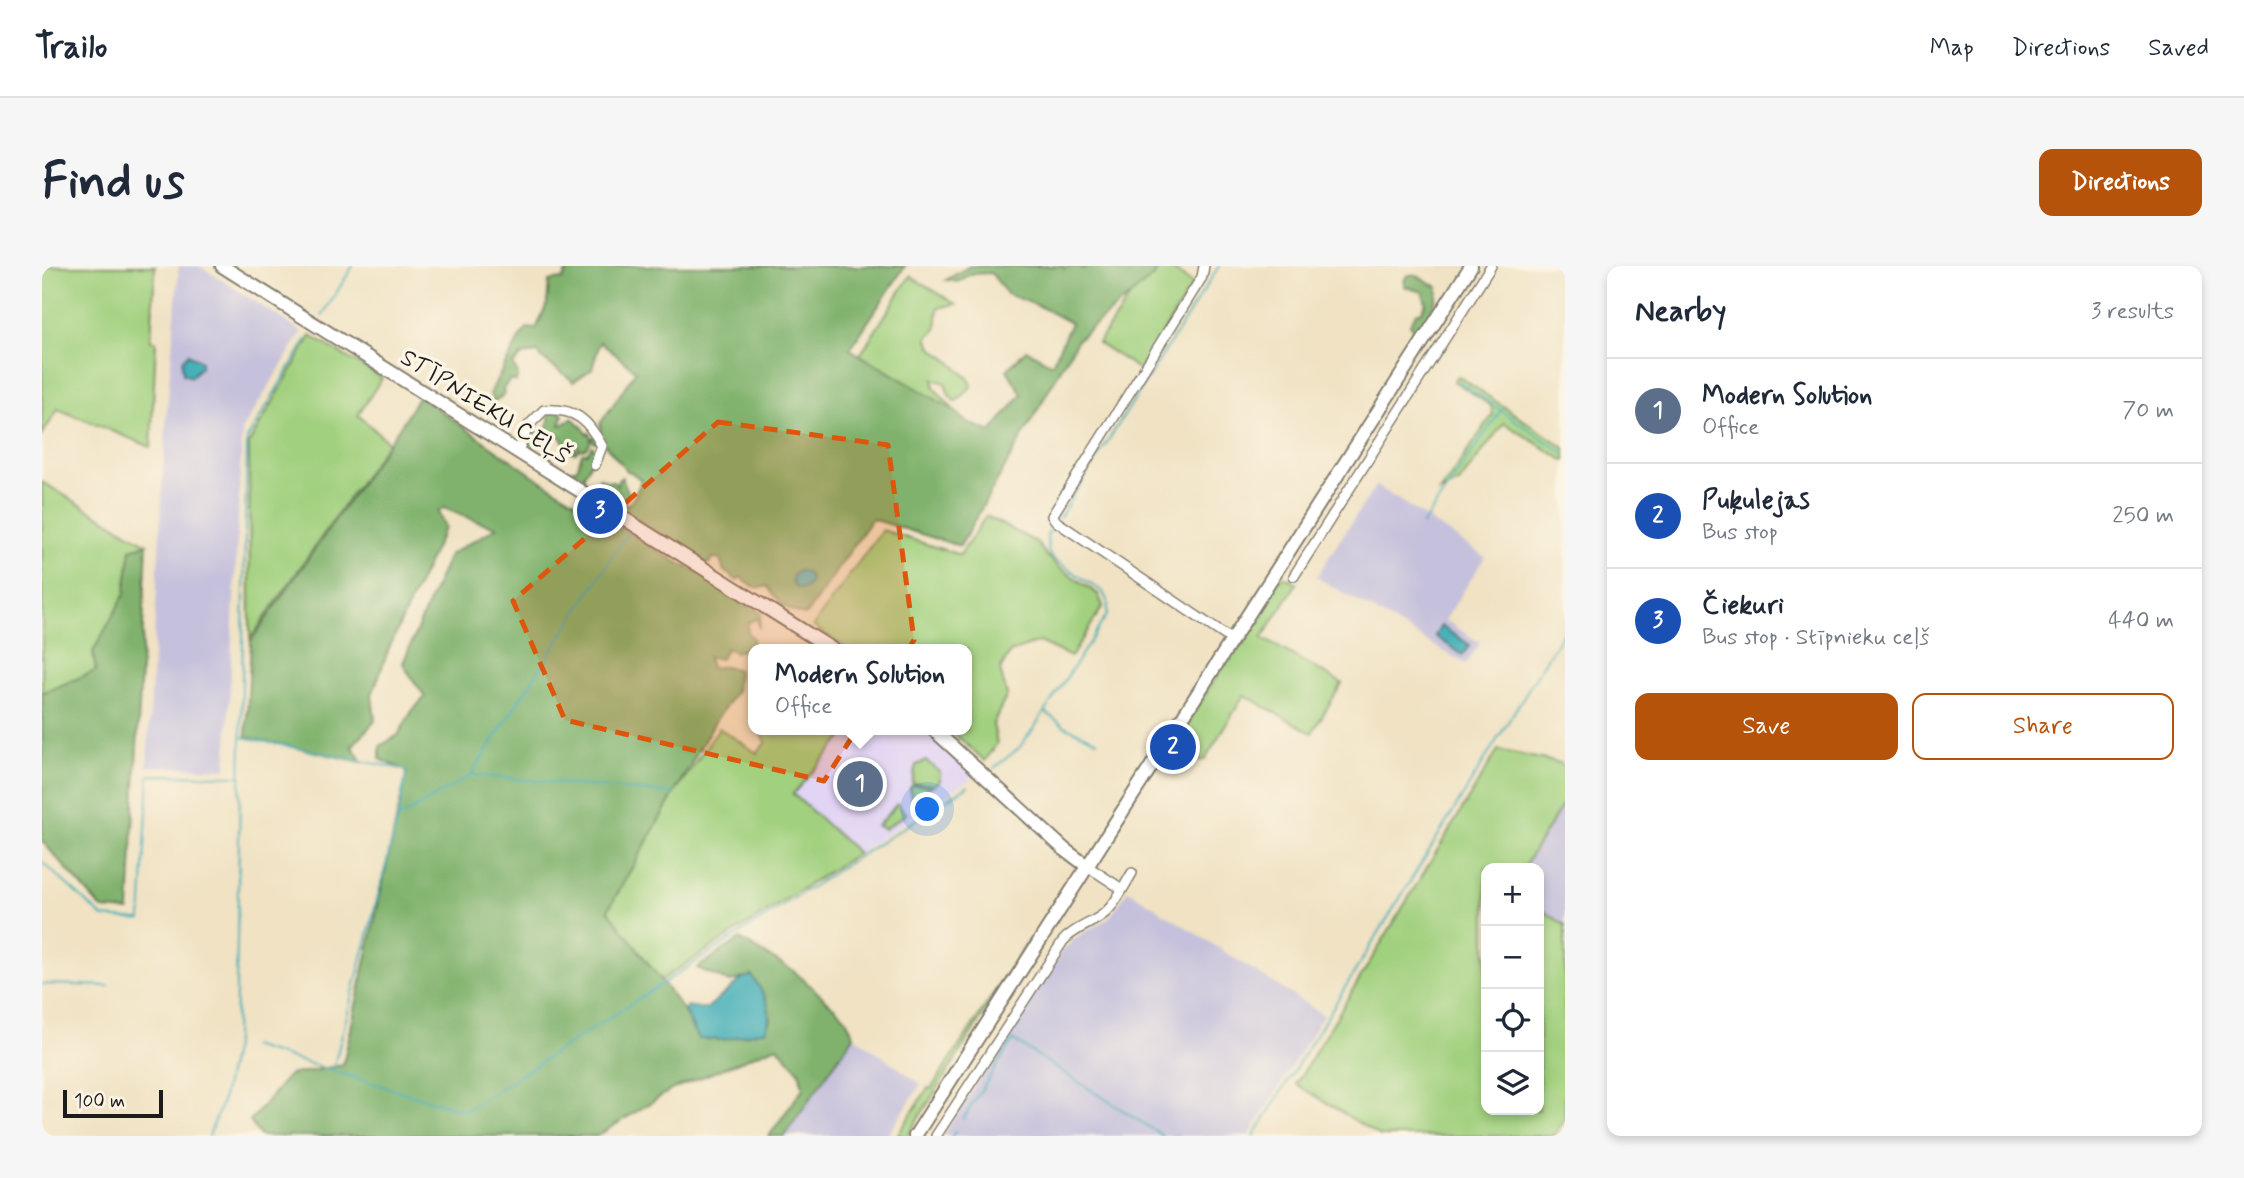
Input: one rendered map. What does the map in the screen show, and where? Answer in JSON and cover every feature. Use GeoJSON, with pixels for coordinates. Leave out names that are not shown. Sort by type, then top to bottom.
{"type":"FeatureCollection","features":[{"type":"Feature","properties":{"kind":"main road","name":"STĪPNIEKU CEĻŠ"},"geometry":{"type":"LineString","coordinates":[[222,266],[824,644]]}},
{"type":"Feature","properties":{"kind":"main road"},"geometry":{"type":"LineString","coordinates":[[915,1136],[1471,266]]}},
{"type":"Feature","properties":{"kind":"main road"},"geometry":{"type":"LineString","coordinates":[[939,735],[1064,849],[1087,866]]}},
{"type":"Feature","properties":{"kind":"street"},"geometry":{"type":"LineString","coordinates":[[1204,266],[1202,277],[1052,516],[1057,522],[1232,640]]}},
{"type":"Feature","properties":{"kind":"street"},"geometry":{"type":"LineString","coordinates":[[1294,576],[1492,266]]}},
{"type":"Feature","properties":{"kind":"street"},"geometry":{"type":"LineString","coordinates":[[518,451],[529,425],[544,410],[559,409],[589,424],[602,446],[595,465]]}},
{"type":"Feature","properties":{"kind":"street"},"geometry":{"type":"LineString","coordinates":[[1087,866],[1122,889]]}},
{"type":"Feature","properties":{"kind":"street"},"geometry":{"type":"LineString","coordinates":[[936,1136],[1063,941],[1073,931],[1105,913],[1132,873]]}},
{"type":"Feature","properties":{"kind":"highlighted area"},"geometry":{"type":"Polygon","coordinates":[[[718,422],[888,445],[914,640],[824,781],[565,720],[513,601],[718,422]]]}},
{"type":"Feature","properties":{"kind":"shaded area"},"geometry":{"type":"Polygon","coordinates":[[[179,266],[200,266],[302,332],[242,430],[226,769],[147,766],[167,408],[179,266]]]}},
{"type":"Feature","properties":{"kind":"shaded area"},"geometry":{"type":"Polygon","coordinates":[[[1376,485],[1485,557],[1445,620],[1480,643],[1466,664],[1316,577],[1376,485]]]}},
{"type":"Feature","properties":{"kind":"shaded area"},"geometry":{"type":"Polygon","coordinates":[[[846,735],[930,735],[967,768],[973,777],[858,853],[793,794],[846,735]]]}},
{"type":"Feature","properties":{"kind":"shaded area"},"geometry":{"type":"Polygon","coordinates":[[[1565,801],[1565,925],[1544,911],[1544,863],[1526,863],[1565,801]]]}},
{"type":"Feature","properties":{"kind":"shaded area"},"geometry":{"type":"Polygon","coordinates":[[[1128,890],[1323,1015],[1249,1136],[943,1136],[1061,952],[1077,937],[1110,917],[1128,890]]]}},
{"type":"Feature","properties":{"kind":"shaded area"},"geometry":{"type":"Polygon","coordinates":[[[854,1036],[921,1084],[887,1136],[784,1136],[854,1036]]]}},
{"type":"Feature","properties":{"kind":"green space"},"geometry":{"type":"Polygon","coordinates":[[[42,266],[155,266],[151,341],[156,341],[151,447],[58,409],[42,435],[42,266]]]}},
{"type":"Feature","properties":{"kind":"green space"},"geometry":{"type":"Polygon","coordinates":[[[569,266],[905,266],[850,349],[955,411],[967,422],[991,432],[1022,394],[1007,370],[1026,350],[1052,364],[1071,323],[1039,306],[1007,294],[991,273],[971,274],[958,282],[946,280],[970,266],[1063,266],[1064,269],[1080,266],[1083,269],[1085,266],[1157,266],[1155,275],[1078,339],[960,546],[872,519],[806,615],[788,609],[767,586],[756,587],[740,577],[737,580],[724,571],[720,559],[712,558],[709,564],[704,562],[570,479],[572,469],[577,469],[582,453],[587,453],[592,446],[597,451],[584,475],[588,484],[596,483],[600,478],[613,481],[617,486],[622,477],[629,495],[622,502],[628,505],[641,480],[627,471],[603,442],[593,442],[592,438],[601,429],[600,424],[636,371],[600,342],[592,369],[573,382],[538,353],[522,355],[513,365],[518,374],[516,382],[510,380],[503,389],[504,395],[493,402],[490,393],[520,337],[527,328],[536,329],[547,304],[549,281],[563,279],[569,266]]]}},
{"type":"Feature","properties":{"kind":"green space"},"geometry":{"type":"Polygon","coordinates":[[[1157,266],[1167,266],[1193,284],[1140,370],[1098,343],[1132,294],[1155,275],[1157,266]]]}},
{"type":"Feature","properties":{"kind":"green space"},"geometry":{"type":"Polygon","coordinates":[[[1416,275],[1438,287],[1434,306],[1415,333],[1410,324],[1426,303],[1423,292],[1404,286],[1405,278],[1416,275]]]}},
{"type":"Feature","properties":{"kind":"green space"},"geometry":{"type":"Polygon","coordinates":[[[910,276],[956,304],[938,308],[936,329],[927,338],[933,349],[968,378],[972,385],[955,402],[945,383],[933,379],[934,388],[955,411],[860,355],[910,276]]]}},
{"type":"Feature","properties":{"kind":"green space"},"geometry":{"type":"Polygon","coordinates":[[[311,336],[382,378],[358,415],[388,442],[250,639],[249,443],[311,336]]]}},
{"type":"Feature","properties":{"kind":"green space"},"geometry":{"type":"Polygon","coordinates":[[[1458,376],[1565,448],[1565,461],[1504,423],[1459,483],[1440,492],[1493,414],[1491,406],[1454,381],[1458,376]]]}},
{"type":"Feature","properties":{"kind":"green space"},"geometry":{"type":"Polygon","coordinates":[[[419,396],[537,478],[679,563],[704,575],[761,613],[759,628],[757,618],[748,623],[748,633],[753,638],[752,644],[748,644],[748,657],[740,650],[735,652],[726,648],[721,659],[708,657],[711,668],[726,666],[738,670],[736,691],[714,723],[608,910],[684,1011],[693,1031],[723,1040],[766,1030],[771,1017],[743,978],[730,982],[697,968],[740,939],[795,972],[845,1017],[854,1036],[784,1136],[769,1136],[803,1088],[799,1071],[777,1046],[673,1089],[597,1136],[260,1136],[250,1121],[289,1075],[343,1065],[407,771],[380,759],[380,746],[398,735],[412,711],[425,697],[403,663],[449,555],[497,527],[444,508],[438,512],[445,527],[389,648],[372,695],[375,721],[352,746],[362,762],[246,737],[251,641],[419,396]]]}},
{"type":"Feature","properties":{"kind":"green space"},"geometry":{"type":"Polygon","coordinates":[[[553,411],[561,412],[563,416],[560,425],[572,418],[587,434],[590,433],[588,447],[579,450],[577,442],[571,442],[577,451],[571,452],[559,435],[552,437],[551,433],[545,433],[549,415],[553,411]]]}},
{"type":"Feature","properties":{"kind":"green space"},"geometry":{"type":"Polygon","coordinates":[[[532,428],[538,428],[541,439],[533,445],[533,453],[523,447],[532,428]]]}},
{"type":"Feature","properties":{"kind":"green space"},"geometry":{"type":"Polygon","coordinates":[[[42,482],[147,544],[131,549],[125,594],[93,652],[96,671],[45,692],[42,691],[42,482]]]}},
{"type":"Feature","properties":{"kind":"green space"},"geometry":{"type":"Polygon","coordinates":[[[986,516],[1036,542],[1060,568],[1098,594],[1103,606],[1071,657],[1039,642],[1010,652],[1000,670],[1007,695],[993,724],[997,743],[985,761],[956,735],[972,735],[972,644],[840,644],[813,626],[882,530],[960,555],[986,516]]]}},
{"type":"Feature","properties":{"kind":"green space"},"geometry":{"type":"Polygon","coordinates":[[[147,544],[129,911],[102,909],[42,841],[42,691],[96,671],[93,652],[125,594],[131,549],[147,544]]]}},
{"type":"Feature","properties":{"kind":"green space"},"geometry":{"type":"Polygon","coordinates":[[[1285,577],[1297,583],[1262,638],[1342,683],[1312,733],[1244,695],[1205,760],[1168,762],[1196,709],[1278,579],[1285,577]]]}},
{"type":"Feature","properties":{"kind":"green space"},"geometry":{"type":"Polygon","coordinates":[[[719,728],[757,753],[766,742],[762,735],[845,735],[793,794],[858,853],[661,980],[608,910],[674,794],[719,728]]]}},
{"type":"Feature","properties":{"kind":"green space"},"geometry":{"type":"Polygon","coordinates":[[[1498,750],[1565,766],[1565,801],[1526,863],[1481,863],[1481,1115],[1544,1115],[1544,911],[1565,925],[1565,1119],[1554,1136],[1380,1136],[1296,1084],[1498,750]]]}},
{"type":"Feature","properties":{"kind":"green space"},"geometry":{"type":"Polygon","coordinates":[[[926,761],[940,772],[940,781],[934,785],[912,783],[916,765],[926,761]]]}},
{"type":"Feature","properties":{"kind":"green space"},"geometry":{"type":"Polygon","coordinates":[[[910,787],[931,787],[911,800],[910,787]]]}},
{"type":"Feature","properties":{"kind":"green space"},"geometry":{"type":"Polygon","coordinates":[[[897,804],[906,814],[884,829],[877,826],[897,804]]]}},
{"type":"Feature","properties":{"kind":"green space"},"geometry":{"type":"Polygon","coordinates":[[[1028,941],[1030,942],[907,1136],[897,1136],[928,1088],[931,1089],[1028,941]]]}},
{"type":"Feature","properties":{"kind":"water"},"geometry":{"type":"Polygon","coordinates":[[[188,354],[201,361],[201,366],[191,377],[183,374],[182,361],[188,354]]]}},
{"type":"Feature","properties":{"kind":"water"},"geometry":{"type":"Polygon","coordinates":[[[801,571],[807,574],[810,580],[807,586],[801,589],[795,586],[792,580],[795,574],[801,571]]]}},
{"type":"Feature","properties":{"kind":"water"},"geometry":{"type":"Polygon","coordinates":[[[1441,626],[1470,645],[1463,655],[1435,636],[1441,626]]]}},
{"type":"Feature","properties":{"kind":"water"},"geometry":{"type":"Polygon","coordinates":[[[752,976],[769,1008],[766,1030],[723,1040],[699,1039],[684,1011],[687,1006],[706,1009],[743,978],[752,976]]]}},
{"type":"Feature","properties":{"kind":"waterway"},"geometry":{"type":"LineString","coordinates":[[322,316],[353,266]]}},
{"type":"Feature","properties":{"kind":"waterway"},"geometry":{"type":"LineString","coordinates":[[1059,518],[1219,266]]}},
{"type":"Feature","properties":{"kind":"waterway"},"geometry":{"type":"LineString","coordinates":[[209,1136],[222,1102],[235,1041],[247,439],[306,340]]}},
{"type":"Feature","properties":{"kind":"waterway"},"geometry":{"type":"LineString","coordinates":[[1459,382],[1565,454]]}},
{"type":"Feature","properties":{"kind":"waterway"},"geometry":{"type":"LineString","coordinates":[[1422,525],[1501,410]]}},
{"type":"Feature","properties":{"kind":"waterway"},"geometry":{"type":"LineString","coordinates":[[994,768],[1019,748],[1034,728],[1107,615],[1108,603],[1103,592],[1052,558],[1048,551],[1047,535],[1054,526]]}},
{"type":"Feature","properties":{"kind":"waterway"},"geometry":{"type":"LineString","coordinates":[[399,818],[471,775],[627,534]]}},
{"type":"Feature","properties":{"kind":"waterway"},"geometry":{"type":"LineString","coordinates":[[1254,1136],[1565,629]]}},
{"type":"Feature","properties":{"kind":"waterway"},"geometry":{"type":"LineString","coordinates":[[1045,712],[1066,727],[1098,741]]}},
{"type":"Feature","properties":{"kind":"waterway"},"geometry":{"type":"LineString","coordinates":[[242,737],[407,770],[398,818],[333,1070]]}},
{"type":"Feature","properties":{"kind":"waterway"},"geometry":{"type":"LineString","coordinates":[[42,862],[103,917],[141,920],[149,775],[239,776]]}},
{"type":"Feature","properties":{"kind":"waterway"},"geometry":{"type":"LineString","coordinates":[[473,775],[674,794]]}},
{"type":"Feature","properties":{"kind":"waterway"},"geometry":{"type":"LineString","coordinates":[[251,1046],[465,1111],[968,786]]}},
{"type":"Feature","properties":{"kind":"waterway"},"geometry":{"type":"LineString","coordinates":[[42,984],[109,986]]}},
{"type":"Feature","properties":{"kind":"waterway"},"geometry":{"type":"LineString","coordinates":[[963,1119],[1013,1040],[1163,1136]]}},
{"type":"Feature","properties":{"kind":"waterway"},"geometry":{"type":"LineString","coordinates":[[952,1136],[955,1132]]}},
{"type":"Feature","properties":{"kind":"place","name":"Čiekuri"},"geometry":{"type":"Point","coordinates":[600,511]}},
{"type":"Feature","properties":{"kind":"place","name":"Puķulejas"},"geometry":{"type":"Point","coordinates":[1173,747]}},
{"type":"Feature","properties":{"kind":"place","name":"Modern Solution"},"geometry":{"type":"Point","coordinates":[860,784]}}]}
